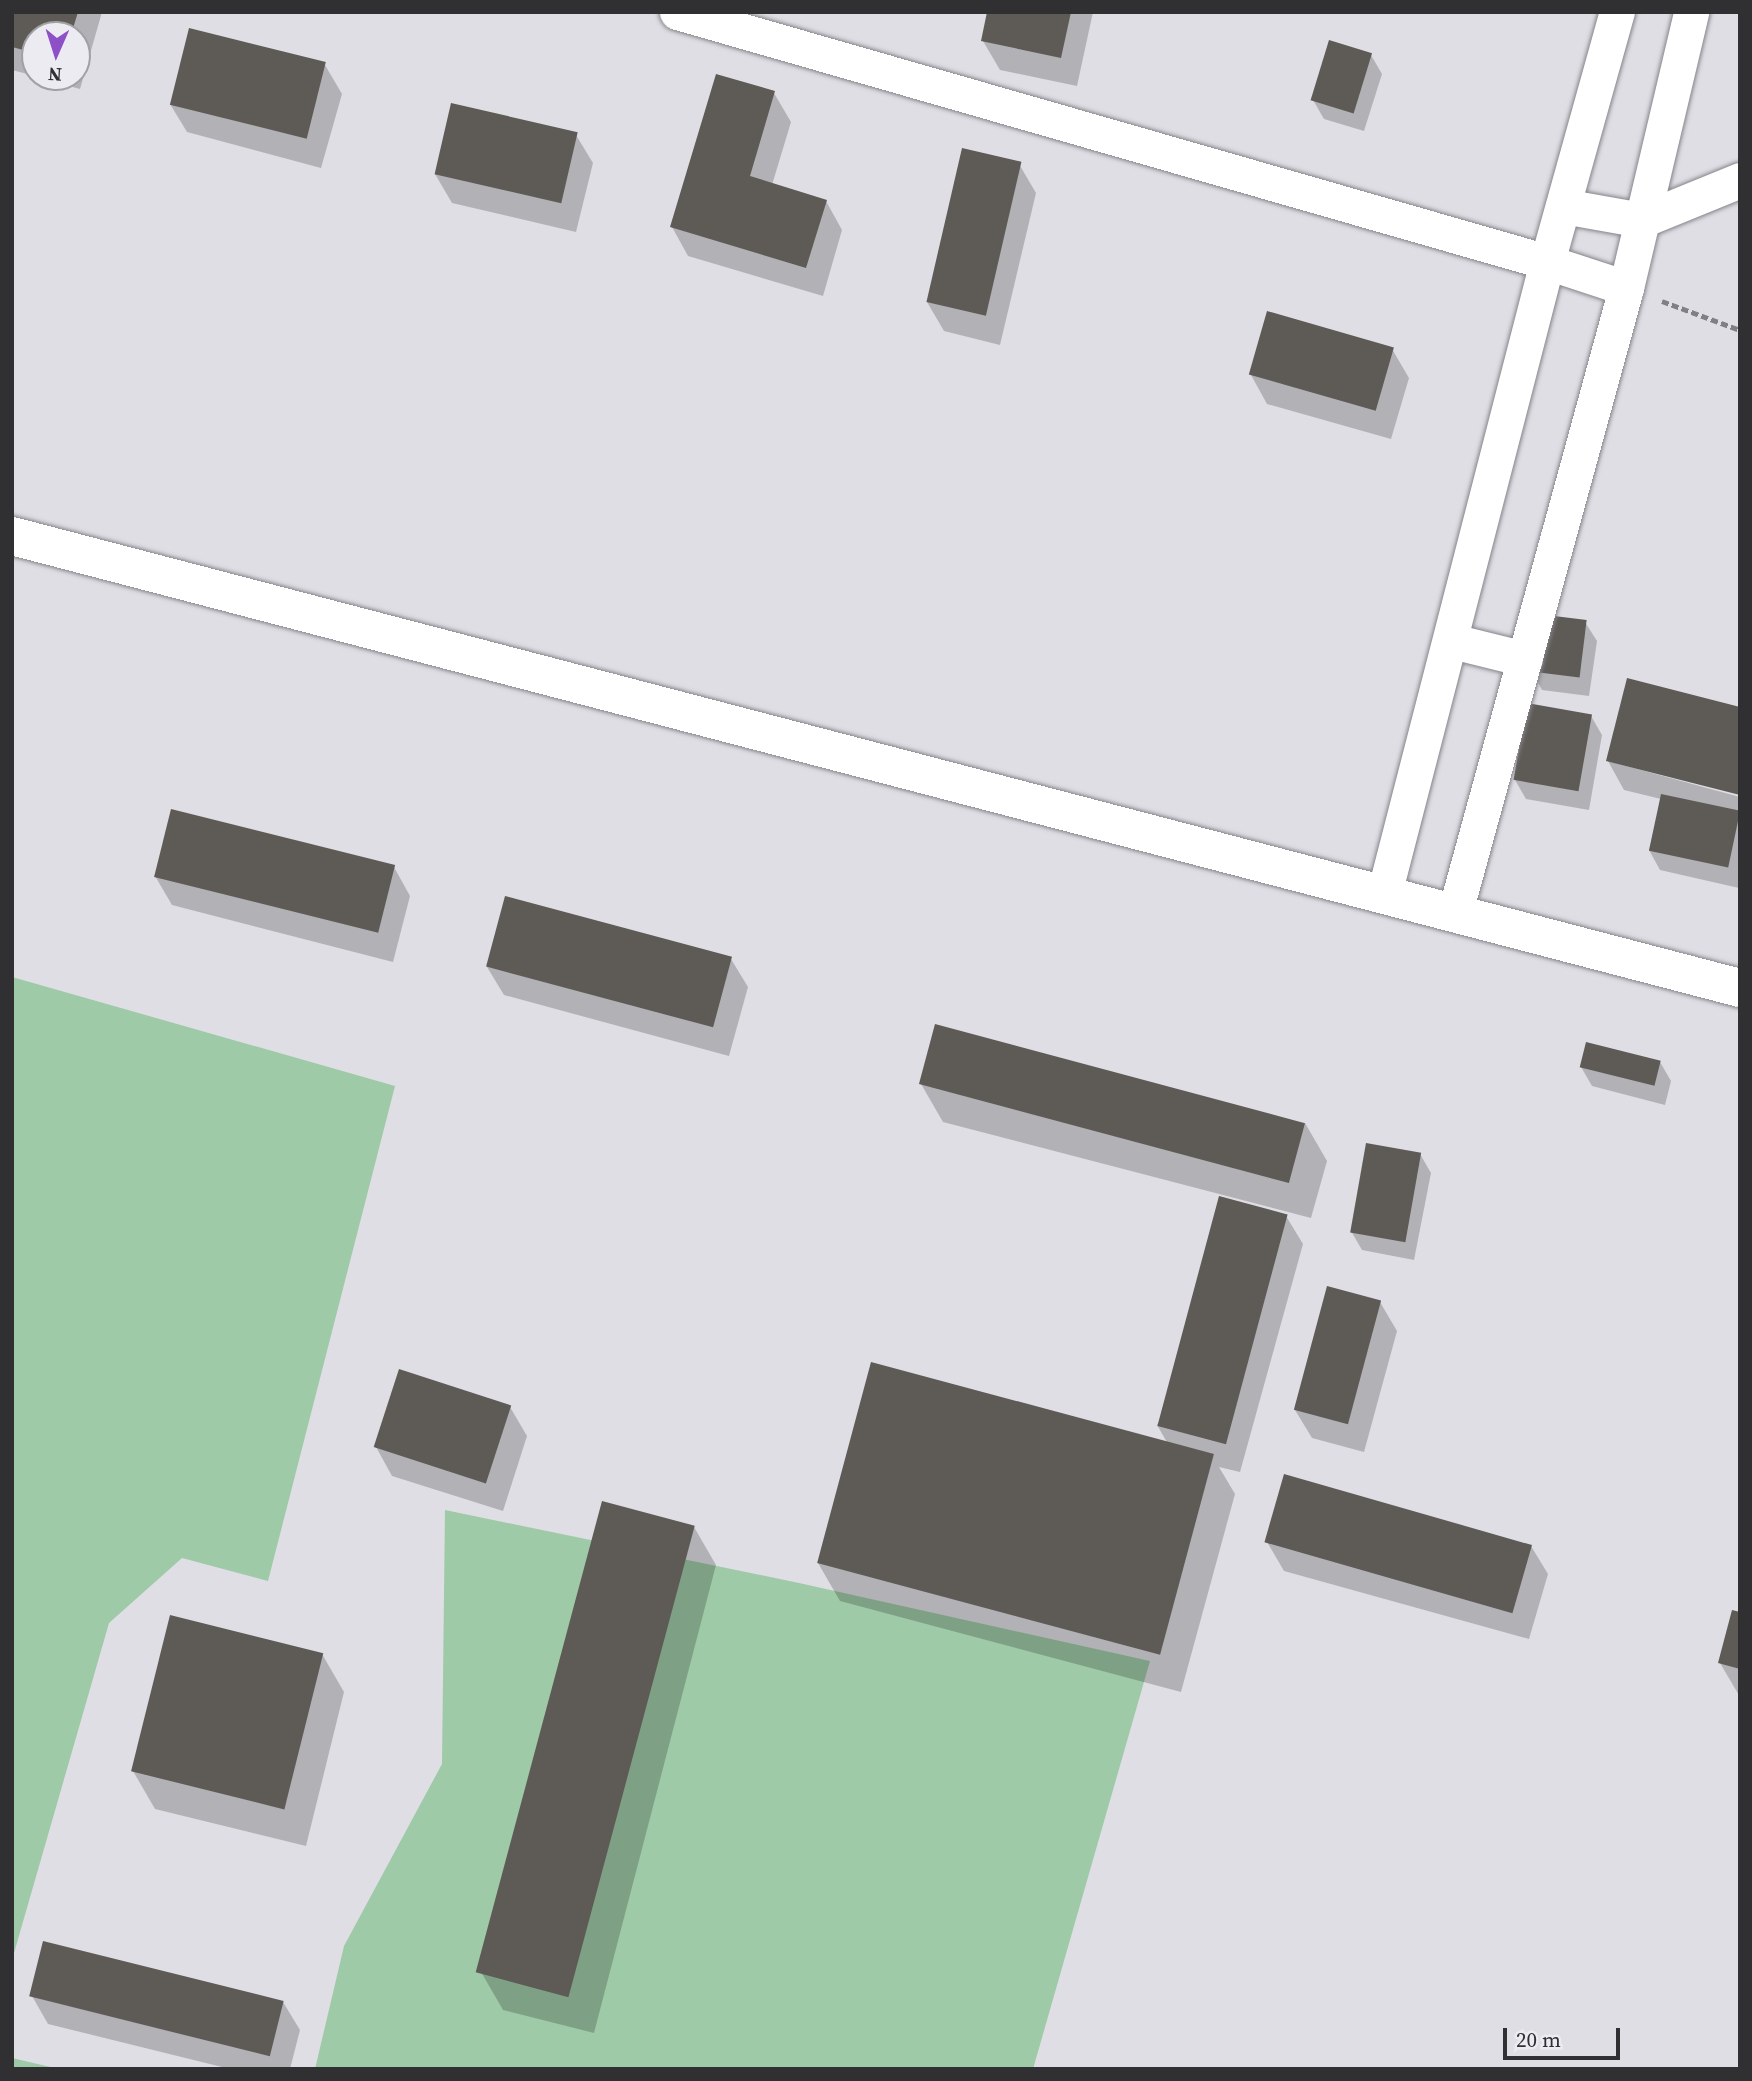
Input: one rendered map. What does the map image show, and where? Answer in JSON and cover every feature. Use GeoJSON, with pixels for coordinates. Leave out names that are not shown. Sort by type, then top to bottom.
{"type":"FeatureCollection","features":[{"type":"Feature","properties":{"kind":"main road"},"geometry":{"type":"LineString","coordinates":[[12,536],[362,630],[1740,988]]}},
{"type":"Feature","properties":{"kind":"street"},"geometry":{"type":"LineString","coordinates":[[677,12],[1547,262],[1626,288]]}},
{"type":"Feature","properties":{"kind":"street"},"geometry":{"type":"LineString","coordinates":[[1384,894],[1452,641],[1547,262],[1617,12]]}},
{"type":"Feature","properties":{"kind":"street"},"geometry":{"type":"LineString","coordinates":[[1455,912],[1626,288],[1690,12]]}},
{"type":"Feature","properties":{"kind":"street"},"geometry":{"type":"LineString","coordinates":[[1563,206],[1642,220],[1740,180]]}},
{"type":"Feature","properties":{"kind":"street"},"geometry":{"type":"LineString","coordinates":[[1452,641],[1525,659]]}},
{"type":"Feature","properties":{"kind":"path"},"geometry":{"type":"LineString","coordinates":[[1626,288],[1740,330]]}},
{"type":"Feature","properties":{"kind":"green space"},"geometry":{"type":"Polygon","coordinates":[[[12,977],[395,1086],[268,1581],[182,1558],[109,1623],[12,1960],[12,977]]]}},
{"type":"Feature","properties":{"kind":"green space"},"geometry":{"type":"Polygon","coordinates":[[[445,1510],[799,1583],[1150,1661],[1033,2069],[315,2069],[344,1946],[442,1764],[445,1510]]]}},
{"type":"Feature","properties":{"kind":"green space"},"geometry":{"type":"Polygon","coordinates":[[[12,2058],[59,2069],[12,2069],[12,2058]]]}},
{"type":"Feature","properties":{"kind":"building"},"geometry":{"type":"Polygon","coordinates":[[[12,12],[78,12],[75,21],[21,21],[21,49],[12,47],[12,12]]]}},
{"type":"Feature","properties":{"kind":"building"},"geometry":{"type":"Polygon","coordinates":[[[987,12],[1071,12],[1061,58],[981,41],[987,12]]]}},
{"type":"Feature","properties":{"kind":"building"},"geometry":{"type":"Polygon","coordinates":[[[189,28],[326,62],[307,139],[170,105],[189,28]]]}},
{"type":"Feature","properties":{"kind":"building"},"geometry":{"type":"Polygon","coordinates":[[[1329,40],[1372,53],[1354,113],[1311,100],[1329,40]]]}},
{"type":"Feature","properties":{"kind":"building"},"geometry":{"type":"Polygon","coordinates":[[[716,74],[775,91],[750,176],[827,200],[806,268],[670,227],[716,74]]]}},
{"type":"Feature","properties":{"kind":"building"},"geometry":{"type":"Polygon","coordinates":[[[451,103],[578,132],[561,203],[435,174],[451,103]]]}},
{"type":"Feature","properties":{"kind":"building"},"geometry":{"type":"Polygon","coordinates":[[[962,148],[1021,162],[986,316],[926,302],[962,148]]]}},
{"type":"Feature","properties":{"kind":"building"},"geometry":{"type":"Polygon","coordinates":[[[1267,311],[1394,347],[1376,411],[1249,374],[1267,311]]]}},
{"type":"Feature","properties":{"kind":"building"},"geometry":{"type":"Polygon","coordinates":[[[1538,614],[1587,620],[1580,678],[1531,672],[1538,614]]]}},
{"type":"Feature","properties":{"kind":"building"},"geometry":{"type":"Polygon","coordinates":[[[1627,678],[1740,707],[1740,795],[1606,761],[1627,678]]]}},
{"type":"Feature","properties":{"kind":"building"},"geometry":{"type":"Polygon","coordinates":[[[1527,703],[1592,714],[1578,791],[1513,780],[1527,703]]]}},
{"type":"Feature","properties":{"kind":"building"},"geometry":{"type":"Polygon","coordinates":[[[1661,794],[1740,811],[1728,868],[1649,851],[1661,794]]]}},
{"type":"Feature","properties":{"kind":"building"},"geometry":{"type":"Polygon","coordinates":[[[171,809],[395,865],[378,933],[154,877],[171,809]]]}},
{"type":"Feature","properties":{"kind":"building"},"geometry":{"type":"Polygon","coordinates":[[[505,896],[732,957],[713,1027],[486,967],[505,896]]]}},
{"type":"Feature","properties":{"kind":"building"},"geometry":{"type":"Polygon","coordinates":[[[935,1024],[1305,1123],[1289,1183],[919,1084],[935,1024]]]}},
{"type":"Feature","properties":{"kind":"building"},"geometry":{"type":"Polygon","coordinates":[[[1586,1042],[1661,1061],[1654,1086],[1580,1067],[1586,1042]]]}},
{"type":"Feature","properties":{"kind":"building"},"geometry":{"type":"Polygon","coordinates":[[[1366,1143],[1421,1153],[1405,1242],[1350,1233],[1366,1143]]]}},
{"type":"Feature","properties":{"kind":"building"},"geometry":{"type":"Polygon","coordinates":[[[1219,1196],[1288,1214],[1226,1444],[1157,1426],[1219,1196]]]}},
{"type":"Feature","properties":{"kind":"building"},"geometry":{"type":"Polygon","coordinates":[[[1327,1286],[1381,1300],[1348,1424],[1294,1410],[1327,1286]]]}},
{"type":"Feature","properties":{"kind":"building"},"geometry":{"type":"Polygon","coordinates":[[[871,1362],[1214,1454],[1160,1655],[817,1563],[871,1362]]]}},
{"type":"Feature","properties":{"kind":"building"},"geometry":{"type":"Polygon","coordinates":[[[399,1369],[511,1405],[486,1483],[374,1447],[399,1369]]]}},
{"type":"Feature","properties":{"kind":"building"},"geometry":{"type":"Polygon","coordinates":[[[1284,1474],[1532,1545],[1512,1613],[1264,1542],[1284,1474]]]}},
{"type":"Feature","properties":{"kind":"building"},"geometry":{"type":"Polygon","coordinates":[[[602,1501],[695,1526],[568,1997],[476,1972],[602,1501]]]}},
{"type":"Feature","properties":{"kind":"building"},"geometry":{"type":"Polygon","coordinates":[[[1732,1610],[1740,1612],[1740,1669],[1718,1663],[1732,1610]]]}},
{"type":"Feature","properties":{"kind":"building"},"geometry":{"type":"Polygon","coordinates":[[[170,1615],[323,1653],[284,1809],[131,1771],[170,1615]]]}},
{"type":"Feature","properties":{"kind":"building"},"geometry":{"type":"Polygon","coordinates":[[[43,1941],[284,2001],[270,2056],[29,1996],[43,1941]]]}}]}
